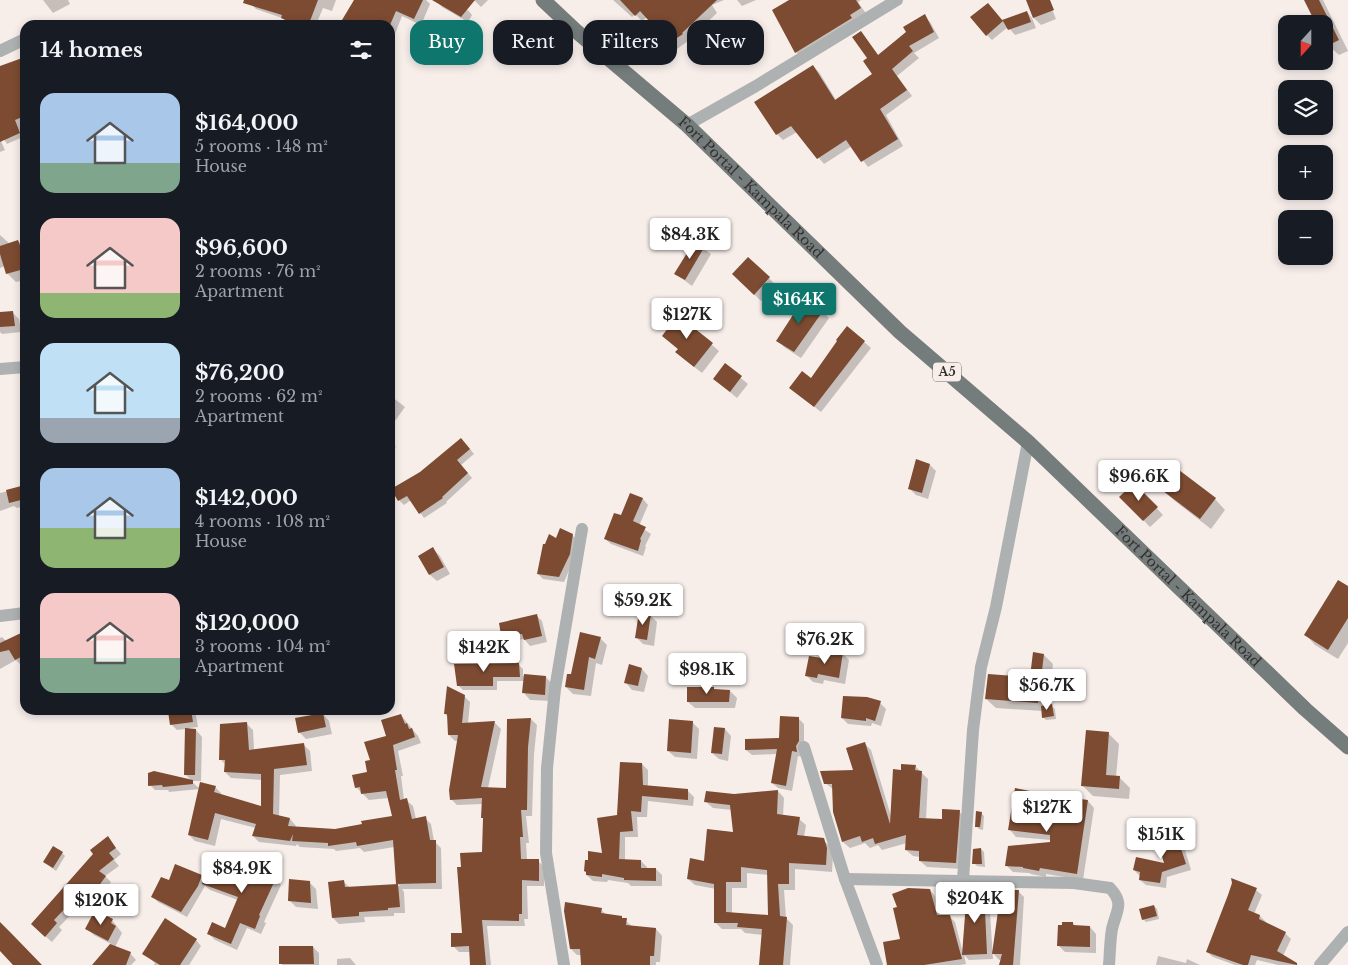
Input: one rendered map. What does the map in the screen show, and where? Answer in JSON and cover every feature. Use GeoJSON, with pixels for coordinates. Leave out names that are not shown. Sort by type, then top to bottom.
{"type":"FeatureCollection","features":[{"type":"Feature","properties":{"kind":"main road","name":"Fort Portal - Kampala Road"},"geometry":{"type":"LineString","coordinates":[[543,0],[576,31],[687,125],[900,332],[1028,442],[1298,702],[1348,747]]}},
{"type":"Feature","properties":{"kind":"street"},"geometry":{"type":"LineString","coordinates":[[687,125],[756,86],[897,0]]}},
{"type":"Feature","properties":{"kind":"street"},"geometry":{"type":"LineString","coordinates":[[0,51],[20,41]]}},
{"type":"Feature","properties":{"kind":"street"},"geometry":{"type":"LineString","coordinates":[[0,369],[20,367]]}},
{"type":"Feature","properties":{"kind":"street"},"geometry":{"type":"LineString","coordinates":[[963,880],[973,730],[981,667],[996,607],[1028,442]]}},
{"type":"Feature","properties":{"kind":"street"},"geometry":{"type":"LineString","coordinates":[[564,965],[546,853],[547,768],[554,689],[582,528]]}},
{"type":"Feature","properties":{"kind":"street"},"geometry":{"type":"LineString","coordinates":[[0,616],[20,614]]}},
{"type":"Feature","properties":{"kind":"street"},"geometry":{"type":"LineString","coordinates":[[804,747],[845,879],[877,965]]}},
{"type":"Feature","properties":{"kind":"street"},"geometry":{"type":"LineString","coordinates":[[845,879],[1074,883],[1110,888],[1117,895],[1119,912],[1112,928],[1110,965]]}},
{"type":"Feature","properties":{"kind":"street"},"geometry":{"type":"LineString","coordinates":[[1320,965],[1348,932]]}},
{"type":"Feature","properties":{"kind":"building"},"geometry":{"type":"Polygon","coordinates":[[[244,0],[318,0],[310,20],[286,20],[281,18],[282,15],[243,3],[244,0]]]}},
{"type":"Feature","properties":{"kind":"building"},"geometry":{"type":"Polygon","coordinates":[[[354,0],[423,0],[414,19],[396,11],[392,20],[342,20],[354,0]]]}},
{"type":"Feature","properties":{"kind":"building"},"geometry":{"type":"Polygon","coordinates":[[[432,0],[475,0],[461,17],[432,0]]]}},
{"type":"Feature","properties":{"kind":"building"},"geometry":{"type":"Polygon","coordinates":[[[620,0],[717,0],[696,20],[687,20],[687,28],[677,38],[677,20],[648,20],[640,11],[635,16],[620,0]]]}},
{"type":"Feature","properties":{"kind":"building"},"geometry":{"type":"Polygon","coordinates":[[[789,0],[856,0],[861,8],[850,15],[852,18],[795,53],[772,10],[789,0]]]}},
{"type":"Feature","properties":{"kind":"building"},"geometry":{"type":"Polygon","coordinates":[[[1026,0],[1050,0],[1054,10],[1033,18],[1026,0]]]}},
{"type":"Feature","properties":{"kind":"building"},"geometry":{"type":"Polygon","coordinates":[[[1304,0],[1319,0],[1326,15],[1312,15],[1304,0]]]}},
{"type":"Feature","properties":{"kind":"building"},"geometry":{"type":"Polygon","coordinates":[[[988,3],[1002,20],[1027,11],[1031,22],[1008,30],[1003,21],[986,36],[970,17],[988,3]]]}},
{"type":"Feature","properties":{"kind":"building"},"geometry":{"type":"Polygon","coordinates":[[[925,14],[934,32],[909,46],[913,51],[892,69],[907,90],[880,109],[898,139],[861,162],[846,140],[817,159],[791,126],[776,135],[754,102],[813,65],[835,100],[872,74],[863,61],[867,58],[852,37],[861,31],[878,55],[906,32],[903,27],[925,14]]]}},
{"type":"Feature","properties":{"kind":"building"},"geometry":{"type":"Polygon","coordinates":[[[1333,28],[1339,40],[1333,43],[1333,28]]]}},
{"type":"Feature","properties":{"kind":"building"},"geometry":{"type":"Polygon","coordinates":[[[20,59],[20,118],[15,120],[20,133],[0,142],[0,66],[20,59]]]}},
{"type":"Feature","properties":{"kind":"building"},"geometry":{"type":"Polygon","coordinates":[[[18,240],[20,245],[20,270],[6,274],[0,254],[0,246],[18,240]]]}},
{"type":"Feature","properties":{"kind":"building"},"geometry":{"type":"Polygon","coordinates":[[[695,240],[705,246],[685,280],[674,274],[695,240]]]}},
{"type":"Feature","properties":{"kind":"building"},"geometry":{"type":"Polygon","coordinates":[[[748,257],[770,277],[754,295],[732,274],[748,257]]]}},
{"type":"Feature","properties":{"kind":"building"},"geometry":{"type":"Polygon","coordinates":[[[804,298],[823,311],[794,352],[776,341],[804,298]]]}},
{"type":"Feature","properties":{"kind":"building"},"geometry":{"type":"Polygon","coordinates":[[[13,311],[15,326],[0,327],[0,312],[13,311]]]}},
{"type":"Feature","properties":{"kind":"building"},"geometry":{"type":"Polygon","coordinates":[[[680,312],[692,321],[689,324],[713,343],[694,367],[675,352],[678,349],[662,336],[680,312]]]}},
{"type":"Feature","properties":{"kind":"building"},"geometry":{"type":"Polygon","coordinates":[[[847,326],[865,341],[814,407],[789,388],[802,371],[811,378],[847,326]]]}},
{"type":"Feature","properties":{"kind":"building"},"geometry":{"type":"Polygon","coordinates":[[[725,363],[742,376],[730,392],[713,379],[725,363]]]}},
{"type":"Feature","properties":{"kind":"building"},"geometry":{"type":"Polygon","coordinates":[[[461,438],[470,449],[457,460],[468,473],[443,498],[419,514],[407,496],[398,501],[395,496],[395,487],[420,472],[461,438]]]}},
{"type":"Feature","properties":{"kind":"building"},"geometry":{"type":"Polygon","coordinates":[[[916,459],[930,464],[922,493],[908,489],[916,459]]]}},
{"type":"Feature","properties":{"kind":"building"},"geometry":{"type":"Polygon","coordinates":[[[1179,470],[1216,498],[1200,519],[1163,491],[1179,470]]]}},
{"type":"Feature","properties":{"kind":"building"},"geometry":{"type":"Polygon","coordinates":[[[1134,483],[1158,507],[1143,521],[1119,497],[1134,483]]]}},
{"type":"Feature","properties":{"kind":"building"},"geometry":{"type":"Polygon","coordinates":[[[20,486],[20,500],[9,503],[6,490],[20,486]]]}},
{"type":"Feature","properties":{"kind":"building"},"geometry":{"type":"Polygon","coordinates":[[[630,493],[643,498],[633,521],[646,527],[640,539],[638,551],[604,539],[614,513],[621,515],[630,493]]]}},
{"type":"Feature","properties":{"kind":"building"},"geometry":{"type":"Polygon","coordinates":[[[560,528],[573,534],[570,554],[559,577],[537,574],[543,544],[545,544],[549,534],[556,538],[560,528]]]}},
{"type":"Feature","properties":{"kind":"building"},"geometry":{"type":"Polygon","coordinates":[[[433,547],[444,567],[429,575],[418,556],[433,547]]]}},
{"type":"Feature","properties":{"kind":"building"},"geometry":{"type":"Polygon","coordinates":[[[1338,580],[1348,586],[1348,618],[1328,650],[1304,635],[1338,580]]]}},
{"type":"Feature","properties":{"kind":"building"},"geometry":{"type":"Polygon","coordinates":[[[639,612],[651,614],[647,640],[635,638],[639,612]]]}},
{"type":"Feature","properties":{"kind":"building"},"geometry":{"type":"Polygon","coordinates":[[[537,614],[542,636],[524,640],[522,634],[501,635],[499,623],[537,614]]]}},
{"type":"Feature","properties":{"kind":"building"},"geometry":{"type":"Polygon","coordinates":[[[580,632],[601,637],[595,659],[589,657],[584,690],[565,687],[567,674],[571,674],[580,632]]]}},
{"type":"Feature","properties":{"kind":"building"},"geometry":{"type":"Polygon","coordinates":[[[20,633],[20,658],[15,660],[9,650],[0,652],[0,643],[20,633]]]}},
{"type":"Feature","properties":{"kind":"building"},"geometry":{"type":"Polygon","coordinates":[[[830,650],[843,652],[839,678],[818,674],[817,678],[805,676],[809,656],[828,659],[830,650]]]}},
{"type":"Feature","properties":{"kind":"building"},"geometry":{"type":"Polygon","coordinates":[[[1033,652],[1044,654],[1038,703],[985,699],[988,674],[1030,677],[1033,652]]]}},
{"type":"Feature","properties":{"kind":"building"},"geometry":{"type":"Polygon","coordinates":[[[519,663],[520,677],[493,677],[493,686],[457,686],[454,664],[519,663]]]}},
{"type":"Feature","properties":{"kind":"building"},"geometry":{"type":"Polygon","coordinates":[[[629,664],[642,668],[638,686],[624,683],[629,664]]]}},
{"type":"Feature","properties":{"kind":"building"},"geometry":{"type":"Polygon","coordinates":[[[524,674],[546,676],[545,695],[522,693],[524,674]]]}},
{"type":"Feature","properties":{"kind":"building"},"geometry":{"type":"Polygon","coordinates":[[[447,686],[465,695],[462,723],[495,721],[481,787],[506,788],[507,719],[531,718],[528,747],[527,810],[521,810],[523,837],[520,837],[521,859],[539,859],[539,881],[522,880],[522,914],[519,914],[519,921],[482,920],[486,965],[470,965],[469,946],[451,947],[451,933],[462,933],[457,867],[461,867],[460,853],[482,852],[483,818],[481,818],[482,798],[450,800],[449,790],[458,735],[448,735],[447,714],[444,714],[447,686]]]}},
{"type":"Feature","properties":{"kind":"building"},"geometry":{"type":"Polygon","coordinates":[[[687,687],[714,687],[714,689],[730,690],[729,702],[687,702],[687,687]]]}},
{"type":"Feature","properties":{"kind":"building"},"geometry":{"type":"Polygon","coordinates":[[[843,696],[867,697],[881,701],[875,721],[866,718],[866,721],[841,718],[843,696]]]}},
{"type":"Feature","properties":{"kind":"building"},"geometry":{"type":"Polygon","coordinates":[[[1052,704],[1054,716],[1042,718],[1041,706],[1052,704]]]}},
{"type":"Feature","properties":{"kind":"building"},"geometry":{"type":"Polygon","coordinates":[[[401,714],[405,724],[407,723],[409,729],[412,728],[415,737],[393,745],[400,800],[407,798],[412,819],[426,816],[430,840],[436,840],[436,883],[396,884],[393,840],[357,846],[356,842],[328,846],[328,843],[292,841],[293,834],[290,841],[252,836],[256,824],[215,813],[208,840],[188,835],[200,782],[216,786],[214,792],[261,806],[261,774],[224,772],[225,760],[219,760],[220,724],[247,722],[249,750],[304,743],[307,765],[274,769],[273,814],[290,818],[288,826],[335,829],[362,824],[361,821],[392,816],[386,791],[361,794],[360,787],[355,788],[352,775],[367,772],[365,761],[370,760],[364,742],[386,736],[381,720],[401,714]]]}},
{"type":"Feature","properties":{"kind":"building"},"geometry":{"type":"Polygon","coordinates":[[[169,715],[192,715],[193,722],[170,725],[169,715]]]}},
{"type":"Feature","properties":{"kind":"building"},"geometry":{"type":"Polygon","coordinates":[[[323,715],[326,727],[298,733],[295,718],[323,715]]]}},
{"type":"Feature","properties":{"kind":"building"},"geometry":{"type":"Polygon","coordinates":[[[780,716],[799,717],[797,752],[792,751],[786,786],[771,783],[777,749],[745,750],[745,739],[779,738],[780,716]]]}},
{"type":"Feature","properties":{"kind":"building"},"geometry":{"type":"Polygon","coordinates":[[[669,719],[693,721],[691,753],[667,751],[669,719]]]}},
{"type":"Feature","properties":{"kind":"building"},"geometry":{"type":"Polygon","coordinates":[[[714,727],[725,728],[722,754],[711,753],[714,727]]]}},
{"type":"Feature","properties":{"kind":"building"},"geometry":{"type":"Polygon","coordinates":[[[185,728],[196,729],[195,775],[184,775],[185,728]]]}},
{"type":"Feature","properties":{"kind":"building"},"geometry":{"type":"Polygon","coordinates":[[[1086,730],[1109,732],[1106,775],[1120,776],[1119,789],[1081,786],[1086,730]]]}},
{"type":"Feature","properties":{"kind":"building"},"geometry":{"type":"Polygon","coordinates":[[[865,742],[890,824],[893,769],[901,770],[901,764],[916,765],[915,770],[922,771],[919,818],[942,819],[942,809],[960,810],[956,863],[919,861],[919,851],[905,850],[906,835],[875,844],[873,838],[862,842],[860,836],[842,842],[833,812],[832,784],[824,784],[820,771],[853,770],[846,748],[865,742]]]}},
{"type":"Feature","properties":{"kind":"building"},"geometry":{"type":"Polygon","coordinates":[[[620,762],[642,763],[643,785],[688,789],[688,800],[642,796],[641,812],[631,811],[633,831],[620,832],[619,859],[641,860],[641,868],[656,868],[656,881],[624,880],[624,878],[602,874],[602,877],[586,875],[584,871],[585,860],[588,860],[588,851],[602,853],[597,818],[617,815],[620,762]]]}},
{"type":"Feature","properties":{"kind":"building"},"geometry":{"type":"Polygon","coordinates":[[[154,771],[193,780],[193,784],[163,787],[162,785],[148,786],[148,773],[154,771]]]}},
{"type":"Feature","properties":{"kind":"building"},"geometry":{"type":"Polygon","coordinates":[[[1015,788],[1035,792],[1034,802],[1065,807],[1067,797],[1088,800],[1077,874],[1040,868],[1039,871],[1023,867],[1005,866],[1008,846],[1050,842],[1050,835],[1008,830],[1015,788]]]}},
{"type":"Feature","properties":{"kind":"building"},"geometry":{"type":"Polygon","coordinates":[[[778,790],[777,814],[800,817],[797,835],[824,838],[827,848],[826,865],[789,863],[789,884],[778,884],[780,916],[787,917],[783,965],[759,965],[762,929],[737,927],[738,923],[714,923],[714,884],[687,879],[690,858],[704,861],[707,829],[733,832],[730,805],[704,802],[706,791],[734,794],[778,790]],[[741,867],[741,882],[726,882],[726,912],[768,915],[767,870],[741,867]]]}},
{"type":"Feature","properties":{"kind":"building"},"geometry":{"type":"Polygon","coordinates":[[[976,811],[982,812],[980,827],[975,827],[976,811]]]}},
{"type":"Feature","properties":{"kind":"building"},"geometry":{"type":"Polygon","coordinates":[[[1176,833],[1186,864],[1162,872],[1160,883],[1139,880],[1140,872],[1133,870],[1136,857],[1164,863],[1157,839],[1176,833]]]}},
{"type":"Feature","properties":{"kind":"building"},"geometry":{"type":"Polygon","coordinates":[[[108,836],[116,848],[109,853],[114,859],[99,871],[106,876],[84,906],[75,898],[54,920],[57,923],[45,937],[31,924],[93,854],[90,850],[108,836]]]}},
{"type":"Feature","properties":{"kind":"building"},"geometry":{"type":"Polygon","coordinates":[[[53,846],[63,852],[53,868],[43,862],[53,846]]]}},
{"type":"Feature","properties":{"kind":"building"},"geometry":{"type":"Polygon","coordinates":[[[981,848],[982,864],[972,864],[973,849],[981,848]]]}},
{"type":"Feature","properties":{"kind":"building"},"geometry":{"type":"Polygon","coordinates":[[[245,855],[276,867],[272,877],[276,878],[259,915],[255,929],[240,923],[231,944],[207,934],[212,922],[225,928],[238,897],[202,884],[208,867],[229,874],[233,863],[240,866],[245,855]]]}},
{"type":"Feature","properties":{"kind":"building"},"geometry":{"type":"Polygon","coordinates":[[[175,864],[202,875],[198,886],[181,912],[151,897],[161,877],[169,880],[175,864]]]}},
{"type":"Feature","properties":{"kind":"building"},"geometry":{"type":"Polygon","coordinates":[[[1231,878],[1257,888],[1248,910],[1260,915],[1259,919],[1286,932],[1277,951],[1297,963],[1297,965],[1251,955],[1248,965],[1243,965],[1206,952],[1228,895],[1232,883],[1231,878]]]}},
{"type":"Feature","properties":{"kind":"building"},"geometry":{"type":"Polygon","coordinates":[[[289,879],[310,881],[311,903],[288,901],[289,879]]]}},
{"type":"Feature","properties":{"kind":"building"},"geometry":{"type":"Polygon","coordinates":[[[344,880],[345,887],[398,884],[400,907],[388,908],[388,910],[359,912],[359,916],[332,918],[328,882],[344,880]]]}},
{"type":"Feature","properties":{"kind":"building"},"geometry":{"type":"Polygon","coordinates":[[[908,888],[930,889],[937,915],[950,915],[962,959],[924,965],[887,965],[883,942],[900,939],[893,908],[897,907],[892,894],[908,888]]]}},
{"type":"Feature","properties":{"kind":"building"},"geometry":{"type":"Polygon","coordinates":[[[967,889],[984,890],[987,954],[962,955],[967,889]]]}},
{"type":"Feature","properties":{"kind":"building"},"geometry":{"type":"Polygon","coordinates":[[[1001,890],[1019,890],[1013,965],[999,965],[1002,954],[992,954],[1001,890]]]}},
{"type":"Feature","properties":{"kind":"building"},"geometry":{"type":"Polygon","coordinates":[[[565,902],[602,908],[601,913],[627,918],[626,925],[656,928],[654,956],[650,956],[650,965],[581,965],[580,949],[570,949],[564,911],[565,902]]]}},
{"type":"Feature","properties":{"kind":"building"},"geometry":{"type":"Polygon","coordinates":[[[1154,905],[1157,916],[1142,920],[1139,909],[1154,905]]]}},
{"type":"Feature","properties":{"kind":"building"},"geometry":{"type":"Polygon","coordinates":[[[95,910],[113,919],[111,923],[116,926],[108,941],[85,929],[95,910]]]}},
{"type":"Feature","properties":{"kind":"building"},"geometry":{"type":"Polygon","coordinates":[[[165,918],[197,939],[180,965],[160,965],[142,954],[165,918]]]}},
{"type":"Feature","properties":{"kind":"building"},"geometry":{"type":"Polygon","coordinates":[[[0,922],[42,965],[13,965],[0,951],[0,922]]]}},
{"type":"Feature","properties":{"kind":"building"},"geometry":{"type":"Polygon","coordinates":[[[1062,922],[1073,922],[1073,925],[1090,926],[1090,947],[1057,946],[1058,925],[1062,925],[1062,922]]]}},
{"type":"Feature","properties":{"kind":"building"},"geometry":{"type":"Polygon","coordinates":[[[110,944],[131,952],[126,965],[92,965],[110,944]]]}},
{"type":"Feature","properties":{"kind":"building"},"geometry":{"type":"Polygon","coordinates":[[[279,946],[313,946],[314,964],[279,964],[279,946]]]}}]}
